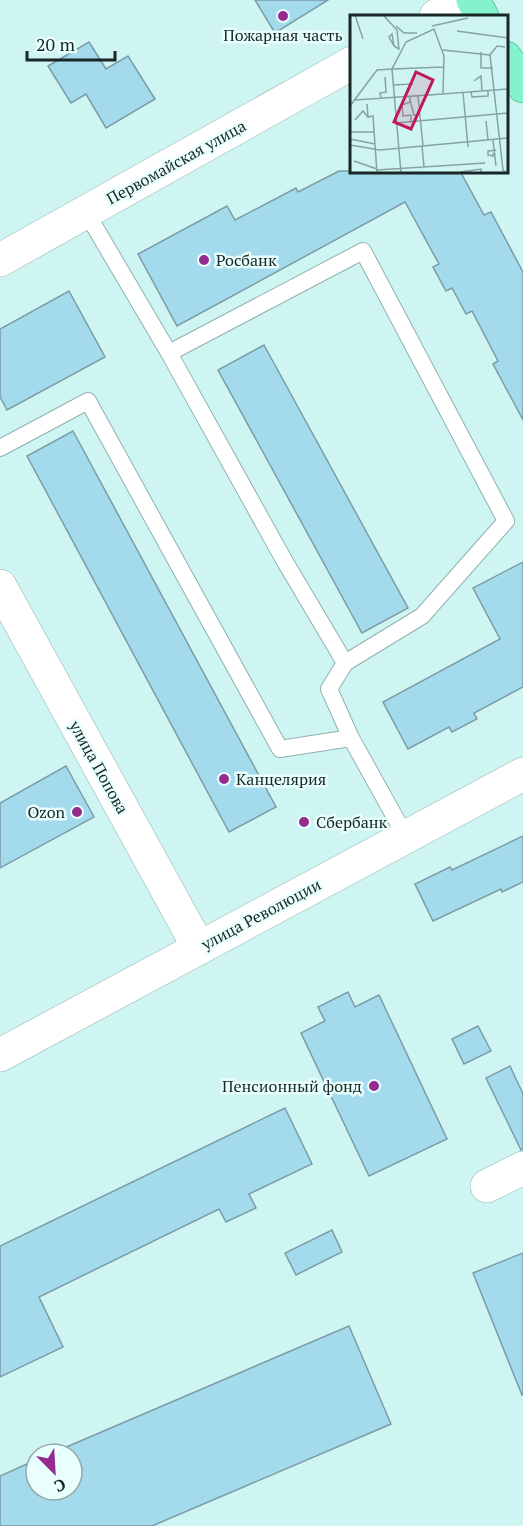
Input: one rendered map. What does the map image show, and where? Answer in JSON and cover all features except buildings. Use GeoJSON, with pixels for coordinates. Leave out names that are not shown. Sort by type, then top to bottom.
{"type":"FeatureCollection","features":[{"type":"Feature","properties":{"kind":"main road"},"geometry":{"type":"LineString","coordinates":[[473,0],[481,15]]}},
{"type":"Feature","properties":{"kind":"main road"},"geometry":{"type":"LineString","coordinates":[[508,60],[523,86]]}},
{"type":"Feature","properties":{"kind":"street"},"geometry":{"type":"LineString","coordinates":[[438,15],[465,0]]}},
{"type":"Feature","properties":{"kind":"street","name":"Первомайская улица"},"geometry":{"type":"LineString","coordinates":[[0,260],[350,64]]}},
{"type":"Feature","properties":{"kind":"street","name":"улица Попова"},"geometry":{"type":"LineString","coordinates":[[0,586],[199,948]]}},
{"type":"Feature","properties":{"kind":"street","name":"улица Революции"},"geometry":{"type":"LineString","coordinates":[[0,1055],[523,774]]}},
{"type":"Feature","properties":{"kind":"street"},"geometry":{"type":"LineString","coordinates":[[487,1186],[523,1168]]}},
{"type":"Feature","properties":{"kind":"lane"},"geometry":{"type":"LineString","coordinates":[[86,212],[345,663]]}},
{"type":"Feature","properties":{"kind":"lane"},"geometry":{"type":"LineString","coordinates":[[169,353],[363,251],[506,521],[422,616],[345,663],[328,689],[351,738],[406,837]]}},
{"type":"Feature","properties":{"kind":"lane"},"geometry":{"type":"LineString","coordinates":[[0,448],[88,401],[280,749],[351,738]]}},
{"type":"Feature","properties":{"kind":"place","name":"Пожарная часть"},"geometry":{"type":"Point","coordinates":[283,16]}},
{"type":"Feature","properties":{"kind":"place","name":"Росбанк"},"geometry":{"type":"Point","coordinates":[204,260]}},
{"type":"Feature","properties":{"kind":"place","name":"Канцелярия"},"geometry":{"type":"Point","coordinates":[224,779]}},
{"type":"Feature","properties":{"kind":"place","name":"Ozon"},"geometry":{"type":"Point","coordinates":[77,812]}},
{"type":"Feature","properties":{"kind":"place","name":"Сбербанк"},"geometry":{"type":"Point","coordinates":[304,822]}},
{"type":"Feature","properties":{"kind":"place","name":"Пенсионный фонд"},"geometry":{"type":"Point","coordinates":[374,1086]}}]}
